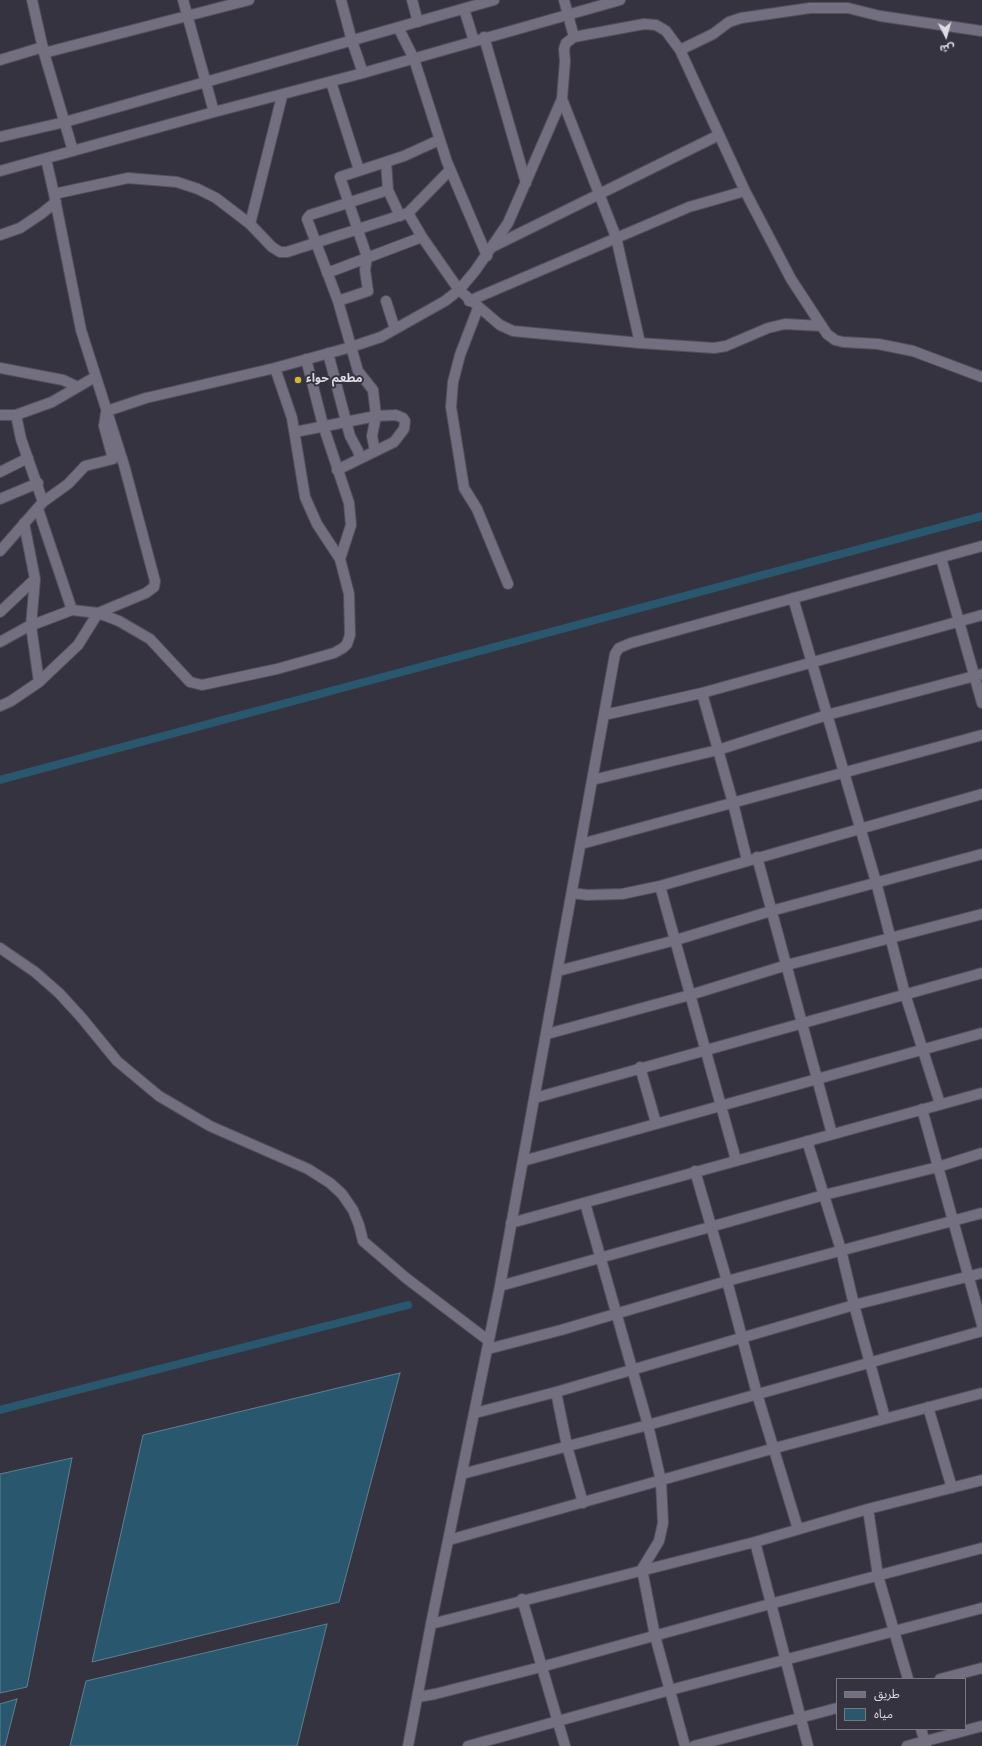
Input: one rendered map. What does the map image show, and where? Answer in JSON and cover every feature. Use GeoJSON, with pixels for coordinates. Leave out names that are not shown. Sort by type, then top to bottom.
{"type":"FeatureCollection","features":[{"type":"Feature","properties":{"kind":"street"},"geometry":{"type":"LineString","coordinates":[[32,0],[44,50],[73,151]]}},
{"type":"Feature","properties":{"kind":"street"},"geometry":{"type":"LineString","coordinates":[[183,0],[214,112]]}},
{"type":"Feature","properties":{"kind":"street"},"geometry":{"type":"LineString","coordinates":[[0,60],[187,16],[248,0]]}},
{"type":"Feature","properties":{"kind":"street"},"geometry":{"type":"LineString","coordinates":[[341,0],[352,41],[363,73]]}},
{"type":"Feature","properties":{"kind":"street"},"geometry":{"type":"LineString","coordinates":[[412,0],[418,22]]}},
{"type":"Feature","properties":{"kind":"street"},"geometry":{"type":"LineString","coordinates":[[0,137],[65,122],[206,83],[399,29],[494,0]]}},
{"type":"Feature","properties":{"kind":"street"},"geometry":{"type":"LineString","coordinates":[[564,0],[574,37]]}},
{"type":"Feature","properties":{"kind":"street"},"geometry":{"type":"LineString","coordinates":[[0,171],[214,112],[282,96],[414,59],[484,37],[568,14],[587,4],[620,0]]}},
{"type":"Feature","properties":{"kind":"street"},"geometry":{"type":"LineString","coordinates":[[680,50],[713,34],[729,22],[741,18],[810,8],[848,8],[880,16],[982,31]]}},
{"type":"Feature","properties":{"kind":"street"},"geometry":{"type":"LineString","coordinates":[[464,9],[474,41]]}},
{"type":"Feature","properties":{"kind":"street"},"geometry":{"type":"LineString","coordinates":[[107,411],[146,398],[275,368],[351,347],[381,337],[445,301],[459,290],[489,252],[508,223],[562,99],[565,62],[564,49],[566,43],[574,37],[629,26],[656,25],[666,31],[680,50],[746,192],[791,279],[827,334],[839,341],[878,344],[913,351],[982,377]]}},
{"type":"Feature","properties":{"kind":"street"},"geometry":{"type":"LineString","coordinates":[[399,29],[414,59],[439,140],[450,170],[489,252]]}},
{"type":"Feature","properties":{"kind":"street"},"geometry":{"type":"LineString","coordinates":[[484,37],[526,183]]}},
{"type":"Feature","properties":{"kind":"street"},"geometry":{"type":"LineString","coordinates":[[331,82],[359,170]]}},
{"type":"Feature","properties":{"kind":"street"},"geometry":{"type":"LineString","coordinates":[[250,224],[282,96]]}},
{"type":"Feature","properties":{"kind":"street"},"geometry":{"type":"LineString","coordinates":[[562,99],[616,237],[640,343]]}},
{"type":"Feature","properties":{"kind":"street"},"geometry":{"type":"LineString","coordinates":[[489,252],[719,135]]}},
{"type":"Feature","properties":{"kind":"street"},"geometry":{"type":"LineString","coordinates":[[338,302],[368,291],[366,270],[367,257],[340,178],[359,170],[386,162],[439,140]]}},
{"type":"Feature","properties":{"kind":"street"},"geometry":{"type":"LineString","coordinates":[[0,706],[11,702],[39,682],[78,645],[98,613],[146,593],[154,587],[155,581],[124,465],[95,377],[79,322],[46,159]]}},
{"type":"Feature","properties":{"kind":"street"},"geometry":{"type":"LineString","coordinates":[[386,162],[388,190],[404,215],[422,237],[459,290],[469,301],[500,325],[513,331],[640,343],[714,348],[726,346],[768,328],[785,324],[822,326]]}},
{"type":"Feature","properties":{"kind":"street"},"geometry":{"type":"LineString","coordinates":[[0,235],[20,228],[41,214],[55,198],[128,178],[178,182],[198,189],[216,198],[250,224],[272,247],[280,252],[287,252],[404,215],[450,170]]}},
{"type":"Feature","properties":{"kind":"street"},"geometry":{"type":"LineString","coordinates":[[375,451],[372,436],[376,416],[373,390],[360,375],[338,302],[306,219],[308,216],[388,190]]}},
{"type":"Feature","properties":{"kind":"street"},"geometry":{"type":"LineString","coordinates":[[469,301],[689,207],[746,192]]}},
{"type":"Feature","properties":{"kind":"street"},"geometry":{"type":"LineString","coordinates":[[327,273],[422,237]]}},
{"type":"Feature","properties":{"kind":"street"},"geometry":{"type":"LineString","coordinates":[[386,302],[395,329]]}},
{"type":"Feature","properties":{"kind":"street"},"geometry":{"type":"LineString","coordinates":[[478,308],[460,355],[453,382],[451,407],[464,488],[477,509],[508,584]]}},
{"type":"Feature","properties":{"kind":"street"},"geometry":{"type":"LineString","coordinates":[[328,353],[350,436],[360,458]]}},
{"type":"Feature","properties":{"kind":"street"},"geometry":{"type":"LineString","coordinates":[[306,359],[323,425],[337,470],[345,489],[351,517],[351,525],[340,559]]}},
{"type":"Feature","properties":{"kind":"street"},"geometry":{"type":"LineString","coordinates":[[0,368],[63,380],[78,387]]}},
{"type":"Feature","properties":{"kind":"street"},"geometry":{"type":"LineString","coordinates":[[0,642],[31,626],[72,610],[98,613],[119,621],[150,639],[190,682],[196,685],[270,671],[334,653],[347,644],[350,635],[351,608],[340,559],[317,524],[305,497],[295,432],[275,368]]}},
{"type":"Feature","properties":{"kind":"street"},"geometry":{"type":"LineString","coordinates":[[0,415],[16,415],[52,402],[95,377]]}},
{"type":"Feature","properties":{"kind":"street"},"geometry":{"type":"LineString","coordinates":[[0,551],[41,505],[68,484],[85,466],[113,459],[104,426],[107,411]]}},
{"type":"Feature","properties":{"kind":"street"},"geometry":{"type":"LineString","coordinates":[[16,415],[21,439],[38,483],[41,505],[72,610]]}},
{"type":"Feature","properties":{"kind":"street"},"geometry":{"type":"LineString","coordinates":[[295,432],[323,425],[376,416],[400,416],[405,421],[405,425],[398,438],[337,470]]}},
{"type":"Feature","properties":{"kind":"street"},"geometry":{"type":"LineString","coordinates":[[0,472],[28,458]]}},
{"type":"Feature","properties":{"kind":"street"},"geometry":{"type":"LineString","coordinates":[[0,499],[38,483]]}},
{"type":"Feature","properties":{"kind":"street"},"geometry":{"type":"LineString","coordinates":[[24,523],[36,579],[31,626],[39,682]]}},
{"type":"Feature","properties":{"kind":"street"},"geometry":{"type":"LineString","coordinates":[[408,1746],[431,1624],[500,1286],[547,1034],[604,715],[611,668],[615,654],[619,648],[631,643],[982,546]]}},
{"type":"Feature","properties":{"kind":"street"},"geometry":{"type":"LineString","coordinates":[[940,558],[957,622],[978,675],[982,704]]}},
{"type":"Feature","properties":{"kind":"street"},"geometry":{"type":"LineString","coordinates":[[0,612],[36,579]]}},
{"type":"Feature","properties":{"kind":"street"},"geometry":{"type":"LineString","coordinates":[[793,598],[876,882],[905,994],[924,1049],[940,1104]]}},
{"type":"Feature","properties":{"kind":"street"},"geometry":{"type":"LineString","coordinates":[[604,715],[702,693],[982,615]]}},
{"type":"Feature","properties":{"kind":"street"},"geometry":{"type":"LineString","coordinates":[[592,780],[718,750],[827,715],[978,675]]}},
{"type":"Feature","properties":{"kind":"street"},"geometry":{"type":"LineString","coordinates":[[702,693],[733,803],[747,860]]}},
{"type":"Feature","properties":{"kind":"street"},"geometry":{"type":"LineString","coordinates":[[581,844],[982,735]]}},
{"type":"Feature","properties":{"kind":"street"},"geometry":{"type":"LineString","coordinates":[[572,892],[587,895],[622,894],[660,886],[757,857],[982,794]]}},
{"type":"Feature","properties":{"kind":"street"},"geometry":{"type":"LineString","coordinates":[[558,971],[676,940],[771,911],[982,854]]}},
{"type":"Feature","properties":{"kind":"street"},"geometry":{"type":"LineString","coordinates":[[757,857],[832,1134]]}},
{"type":"Feature","properties":{"kind":"street"},"geometry":{"type":"LineString","coordinates":[[660,886],[736,1160]]}},
{"type":"Feature","properties":{"kind":"street"},"geometry":{"type":"LineString","coordinates":[[547,1034],[690,995],[787,966],[982,914]]}},
{"type":"Feature","properties":{"kind":"street"},"geometry":{"type":"LineString","coordinates":[[0,948],[35,972],[59,993],[81,1017],[116,1061],[159,1096],[210,1126],[308,1168],[330,1182],[342,1194],[353,1210],[359,1225],[362,1241],[488,1345]]}},
{"type":"Feature","properties":{"kind":"street"},"geometry":{"type":"LineString","coordinates":[[535,1098],[640,1067],[982,973]]}},
{"type":"Feature","properties":{"kind":"street"},"geometry":{"type":"LineString","coordinates":[[523,1161],[721,1104],[982,1033]]}},
{"type":"Feature","properties":{"kind":"street"},"geometry":{"type":"LineString","coordinates":[[640,1067],[656,1123]]}},
{"type":"Feature","properties":{"kind":"street"},"geometry":{"type":"LineString","coordinates":[[511,1223],[982,1093]]}},
{"type":"Feature","properties":{"kind":"street"},"geometry":{"type":"LineString","coordinates":[[922,1109],[982,1325]]}},
{"type":"Feature","properties":{"kind":"street"},"geometry":{"type":"LineString","coordinates":[[807,1141],[841,1250],[854,1305],[886,1418]]}},
{"type":"Feature","properties":{"kind":"street"},"geometry":{"type":"LineString","coordinates":[[500,1286],[711,1228],[824,1195],[938,1167],[982,1153]]}},
{"type":"Feature","properties":{"kind":"street"},"geometry":{"type":"LineString","coordinates":[[695,1171],[727,1281],[757,1394],[798,1530]]}},
{"type":"Feature","properties":{"kind":"street"},"geometry":{"type":"LineString","coordinates":[[584,1203],[617,1313],[648,1425],[661,1481],[663,1523],[659,1541],[642,1569],[654,1636],[685,1746]]}},
{"type":"Feature","properties":{"kind":"street"},"geometry":{"type":"LineString","coordinates":[[488,1345],[617,1313],[727,1281],[953,1222],[982,1213]]}},
{"type":"Feature","properties":{"kind":"street"},"geometry":{"type":"LineString","coordinates":[[474,1413],[556,1392],[854,1305],[982,1273]]}},
{"type":"Feature","properties":{"kind":"street"},"geometry":{"type":"LineString","coordinates":[[462,1474],[648,1425],[982,1331]]}},
{"type":"Feature","properties":{"kind":"street"},"geometry":{"type":"LineString","coordinates":[[556,1392],[567,1446],[583,1503]]}},
{"type":"Feature","properties":{"kind":"street"},"geometry":{"type":"LineString","coordinates":[[449,1540],[774,1448],[982,1393]]}},
{"type":"Feature","properties":{"kind":"street"},"geometry":{"type":"LineString","coordinates":[[928,1407],[952,1488]]}},
{"type":"Feature","properties":{"kind":"street"},"geometry":{"type":"LineString","coordinates":[[431,1624],[522,1599],[755,1542],[868,1509],[982,1480]]}},
{"type":"Feature","properties":{"kind":"street"},"geometry":{"type":"LineString","coordinates":[[868,1509],[878,1576],[908,1678]]}},
{"type":"Feature","properties":{"kind":"street"},"geometry":{"type":"LineString","coordinates":[[755,1542],[808,1746]]}},
{"type":"Feature","properties":{"kind":"street"},"geometry":{"type":"LineString","coordinates":[[418,1697],[541,1667],[982,1548]]}},
{"type":"Feature","properties":{"kind":"street"},"geometry":{"type":"LineString","coordinates":[[522,1599],[565,1746]]}},
{"type":"Feature","properties":{"kind":"street"},"geometry":{"type":"LineString","coordinates":[[468,1746],[670,1690],[982,1608]]}},
{"type":"Feature","properties":{"kind":"street"},"geometry":{"type":"LineString","coordinates":[[944,1678],[982,1668]]}},
{"type":"Feature","properties":{"kind":"street"},"geometry":{"type":"LineString","coordinates":[[694,1746],[836,1708]]}},
{"type":"Feature","properties":{"kind":"street"},"geometry":{"type":"LineString","coordinates":[[907,1746],[925,1743],[982,1726]]}},
{"type":"Feature","properties":{"kind":"street"},"geometry":{"type":"LineString","coordinates":[[921,1730],[925,1743]]}},
{"type":"Feature","properties":{"kind":"water"},"geometry":{"type":"Polygon","coordinates":[[[400,1373],[339,1602],[92,1662],[143,1435],[400,1373]]]}},
{"type":"Feature","properties":{"kind":"water"},"geometry":{"type":"Polygon","coordinates":[[[72,1458],[27,1687],[0,1693],[0,1474],[72,1458]]]}},
{"type":"Feature","properties":{"kind":"water"},"geometry":{"type":"Polygon","coordinates":[[[327,1624],[297,1746],[70,1746],[86,1681],[327,1624]]]}},
{"type":"Feature","properties":{"kind":"water"},"geometry":{"type":"Polygon","coordinates":[[[17,1699],[5,1746],[0,1746],[0,1704],[17,1699]]]}},
{"type":"Feature","properties":{"kind":"waterway"},"geometry":{"type":"LineString","coordinates":[[0,780],[982,516]]}},
{"type":"Feature","properties":{"kind":"waterway"},"geometry":{"type":"LineString","coordinates":[[0,1410],[408,1305]]}},
{"type":"Feature","properties":{"kind":"place","name":"مطعم حواء"},"geometry":{"type":"Point","coordinates":[298,380]}}]}
